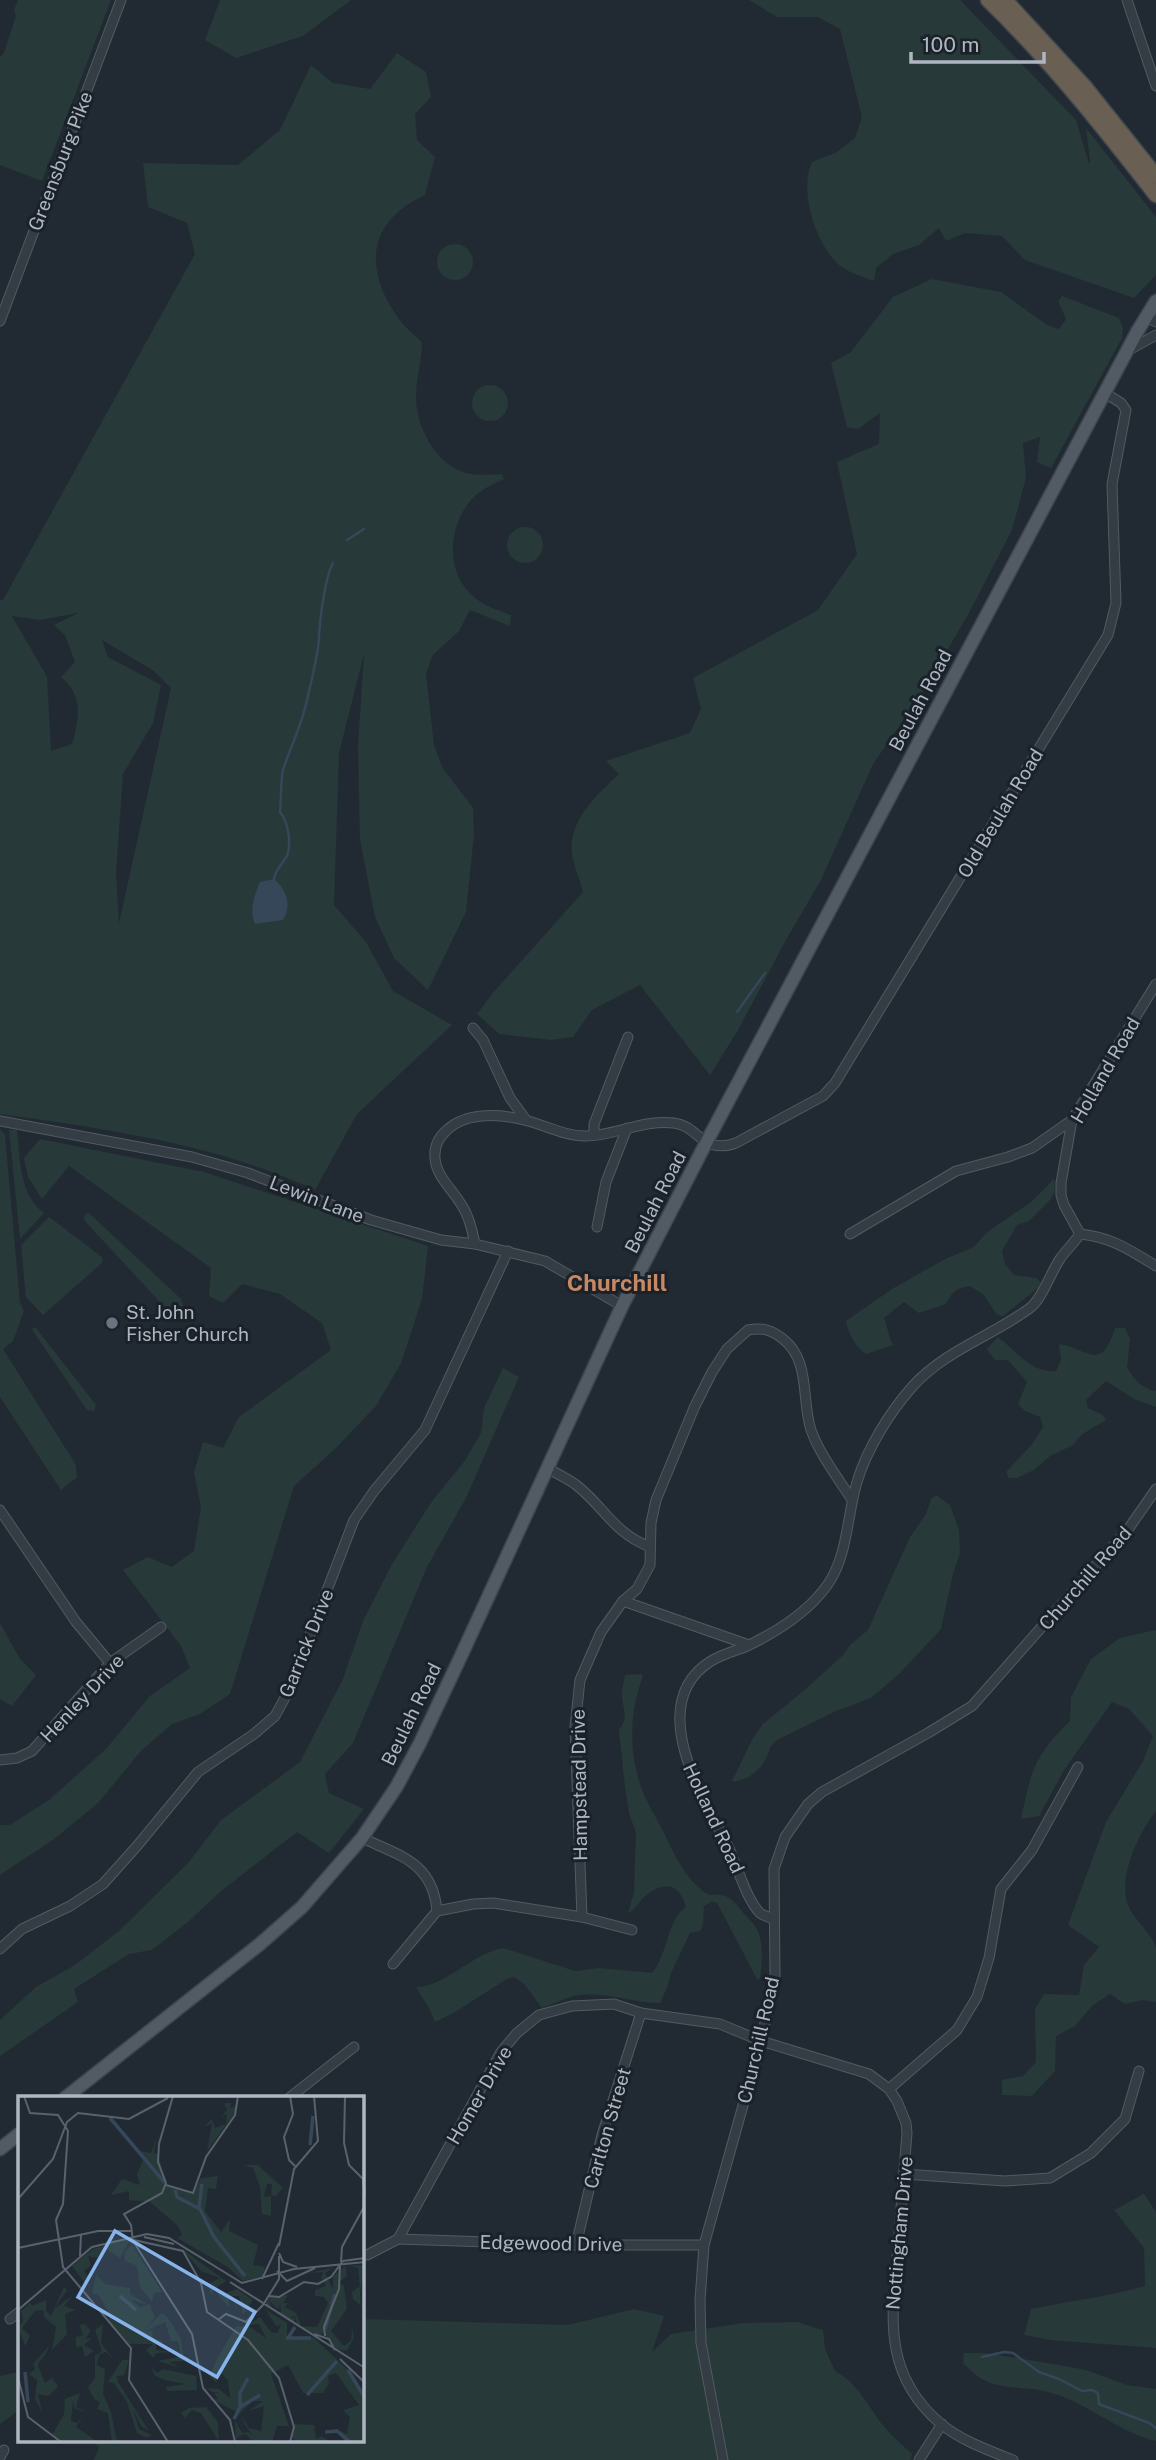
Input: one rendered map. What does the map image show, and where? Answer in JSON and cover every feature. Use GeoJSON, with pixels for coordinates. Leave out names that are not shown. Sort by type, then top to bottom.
{"type":"FeatureCollection","features":[{"type":"Feature","properties":{"kind":"highway"},"geometry":{"type":"LineString","coordinates":[[988,0],[1055,70],[1156,195]]}},
{"type":"Feature","properties":{"kind":"highway"},"geometry":{"type":"LineString","coordinates":[[1005,0],[1071,71],[1156,176]]}},
{"type":"Feature","properties":{"kind":"main road","name":"Beulah Road"},"geometry":{"type":"LineString","coordinates":[[68,2096],[282,1925],[323,1885],[362,1838],[397,1786],[420,1743],[622,1306],[1127,351],[1153,317],[1156,301]]}},
{"type":"Feature","properties":{"kind":"main road"},"geometry":{"type":"LineString","coordinates":[[0,2149],[17,2141]]}},
{"type":"Feature","properties":{"kind":"street","name":"Greensburg Pike"},"geometry":{"type":"LineString","coordinates":[[0,321],[121,0]]}},
{"type":"Feature","properties":{"kind":"street"},"geometry":{"type":"LineString","coordinates":[[1127,0],[1156,86]]}},
{"type":"Feature","properties":{"kind":"street"},"geometry":{"type":"LineString","coordinates":[[1127,351],[1156,335]]}},
{"type":"Feature","properties":{"kind":"street","name":"Old Beulah Road"},"geometry":{"type":"LineString","coordinates":[[706,1143],[723,1146],[736,1143],[823,1096],[835,1083],[1108,635],[1116,603],[1112,484],[1126,410],[1105,393]]}},
{"type":"Feature","properties":{"kind":"street","name":"Holland Road"},"geometry":{"type":"LineString","coordinates":[[774,1919],[761,1915],[754,1906],[684,1754],[681,1710],[685,1690],[696,1674],[711,1661],[749,1645],[795,1619],[815,1601],[830,1581],[848,1528],[852,1500],[862,1467],[892,1414],[913,1386],[947,1357],[1033,1306],[1060,1258],[1080,1234],[1064,1205],[1061,1183],[1072,1120],[1156,984]]}},
{"type":"Feature","properties":{"kind":"street"},"geometry":{"type":"LineString","coordinates":[[473,1028],[483,1040],[510,1098],[526,1120]]}},
{"type":"Feature","properties":{"kind":"street"},"geometry":{"type":"LineString","coordinates":[[594,1135],[594,1124],[628,1037]]}},
{"type":"Feature","properties":{"kind":"street"},"geometry":{"type":"LineString","coordinates":[[475,1244],[462,1204],[437,1169],[435,1157],[436,1144],[444,1132],[458,1121],[474,1116],[526,1120],[574,1135],[594,1135],[627,1128],[677,1123],[706,1143]]}},
{"type":"Feature","properties":{"kind":"street"},"geometry":{"type":"LineString","coordinates":[[850,1234],[956,1171],[1032,1148],[1072,1120]]}},
{"type":"Feature","properties":{"kind":"street","name":"Lewin Lane"},"geometry":{"type":"LineString","coordinates":[[0,1121],[192,1157],[248,1173],[370,1220],[442,1240],[475,1244],[545,1261],[622,1306]]}},
{"type":"Feature","properties":{"kind":"street"},"geometry":{"type":"LineString","coordinates":[[597,1227],[606,1182],[627,1128]]}},
{"type":"Feature","properties":{"kind":"street"},"geometry":{"type":"LineString","coordinates":[[1080,1234],[1100,1236],[1120,1244],[1156,1266]]}},
{"type":"Feature","properties":{"kind":"street","name":"Garrick Drive"},"geometry":{"type":"LineString","coordinates":[[0,1949],[22,1929],[70,1906],[103,1884],[198,1772],[254,1734],[275,1716],[288,1692],[354,1520],[374,1491],[425,1430],[508,1251]]}},
{"type":"Feature","properties":{"kind":"street","name":"Hampstead Drive"},"geometry":{"type":"LineString","coordinates":[[582,1917],[575,1727],[580,1680],[601,1632],[645,1577],[650,1565],[650,1523],[656,1500],[694,1408],[719,1360],[740,1335],[748,1330],[767,1329],[781,1337],[795,1351],[801,1362],[805,1405],[812,1431],[822,1453],[852,1500]]}},
{"type":"Feature","properties":{"kind":"street"},"geometry":{"type":"LineString","coordinates":[[547,1468],[576,1485],[614,1526],[650,1547]]}},
{"type":"Feature","properties":{"kind":"street","name":"Churchill Road"},"geometry":{"type":"LineString","coordinates":[[723,2460],[701,2343],[700,2300],[704,2245],[761,2041],[775,1977],[774,1869],[785,1837],[808,1804],[822,1792],[928,1734],[972,1706],[1129,1528],[1156,1489]]}},
{"type":"Feature","properties":{"kind":"street"},"geometry":{"type":"LineString","coordinates":[[0,1510],[76,1622],[110,1663]]}},
{"type":"Feature","properties":{"kind":"street"},"geometry":{"type":"LineString","coordinates":[[624,1601],[749,1645]]}},
{"type":"Feature","properties":{"kind":"street","name":"Henley Drive"},"geometry":{"type":"LineString","coordinates":[[0,1760],[17,1758],[32,1751],[110,1663],[161,1627]]}},
{"type":"Feature","properties":{"kind":"street"},"geometry":{"type":"LineString","coordinates":[[888,2089],[957,2029],[977,1997],[989,1958],[1002,1889],[1032,1850],[1078,1767]]}},
{"type":"Feature","properties":{"kind":"street"},"geometry":{"type":"LineString","coordinates":[[362,1838],[422,1870],[436,1893],[437,1911]]}},
{"type":"Feature","properties":{"kind":"street"},"geometry":{"type":"LineString","coordinates":[[393,1964],[437,1911],[473,1904],[494,1903],[582,1917],[632,1930]]}},
{"type":"Feature","properties":{"kind":"street","name":"Homer Drive"},"geometry":{"type":"LineString","coordinates":[[398,2239],[501,2052],[517,2033],[540,2015],[572,2006],[614,2004],[641,2013],[720,2024],[761,2041]]}},
{"type":"Feature","properties":{"kind":"street","name":"Carlton Street"},"geometry":{"type":"LineString","coordinates":[[576,2245],[602,2135],[641,2013]]}},
{"type":"Feature","properties":{"kind":"street","name":"Nottingham Drive"},"geometry":{"type":"LineString","coordinates":[[761,2041],[869,2074],[888,2089],[897,2101],[906,2123],[891,2322],[897,2355],[921,2402],[942,2424],[971,2443],[1013,2460]]}},
{"type":"Feature","properties":{"kind":"street"},"geometry":{"type":"LineString","coordinates":[[292,2096],[354,2047]]}},
{"type":"Feature","properties":{"kind":"street"},"geometry":{"type":"LineString","coordinates":[[904,2174],[1005,2181],[1050,2178],[1091,2152],[1125,2119],[1139,2071]]}},
{"type":"Feature","properties":{"kind":"street"},"geometry":{"type":"LineString","coordinates":[[364,2255],[398,2239]]}},
{"type":"Feature","properties":{"kind":"street","name":"Edgewood Drive"},"geometry":{"type":"LineString","coordinates":[[398,2239],[576,2245],[704,2245]]}},
{"type":"Feature","properties":{"kind":"street"},"geometry":{"type":"LineString","coordinates":[[9,2319],[18,2313]]}},
{"type":"Feature","properties":{"kind":"street"},"geometry":{"type":"LineString","coordinates":[[919,2460],[942,2424]]}},
{"type":"Feature","properties":{"kind":"shaded area"},"geometry":{"type":"Polygon","coordinates":[[[18,0],[111,0],[42,181],[0,165],[0,57],[4,53],[16,16],[14,10],[18,0]]]}},
{"type":"Feature","properties":{"kind":"shaded area"},"geometry":{"type":"Polygon","coordinates":[[[220,0],[350,1],[303,36],[236,58],[205,40],[220,0]]]}},
{"type":"Feature","properties":{"kind":"shaded area"},"geometry":{"type":"Polygon","coordinates":[[[749,0],[960,0],[1076,120],[1089,164],[1086,128],[1156,217],[1156,275],[1134,298],[1025,260],[1002,236],[965,233],[946,241],[939,228],[919,245],[893,254],[876,268],[874,281],[843,268],[825,248],[818,234],[812,219],[807,188],[812,162],[837,152],[855,138],[862,117],[840,29],[818,17],[777,17],[749,0]]]}},
{"type":"Feature","properties":{"kind":"shaded area"},"geometry":{"type":"Polygon","coordinates":[[[397,53],[426,72],[431,97],[415,114],[417,140],[435,157],[425,195],[391,219],[382,233],[377,248],[376,265],[387,300],[401,322],[422,342],[416,397],[419,418],[427,439],[440,457],[458,470],[473,474],[502,474],[504,479],[479,493],[465,509],[455,532],[453,557],[461,581],[472,596],[511,615],[510,626],[470,610],[459,631],[432,656],[426,674],[434,745],[442,767],[473,808],[474,834],[466,912],[428,990],[394,958],[375,917],[360,839],[358,746],[364,654],[339,753],[334,905],[366,942],[393,991],[452,1025],[357,1114],[315,1190],[239,1161],[160,1140],[0,1114],[0,600],[3,600],[195,254],[187,223],[148,207],[143,163],[238,165],[280,130],[311,65],[333,83],[370,89],[397,53]],[[78,613],[40,620],[12,616],[47,677],[51,751],[72,744],[78,716],[73,692],[61,677],[75,662],[65,635],[54,625],[78,613]],[[102,640],[108,657],[161,685],[153,723],[123,774],[116,873],[119,923],[171,688],[154,671],[102,640]]]}},
{"type":"Feature","properties":{"kind":"shaded area"},"geometry":{"type":"Polygon","coordinates":[[[455,244],[468,249],[473,262],[468,275],[455,280],[442,275],[437,262],[442,249],[455,244]]]}},
{"type":"Feature","properties":{"kind":"shaded area"},"geometry":{"type":"Polygon","coordinates":[[[932,279],[1001,292],[1047,325],[1059,329],[1066,319],[1058,301],[1062,296],[1119,318],[1123,328],[1122,338],[1051,468],[1037,462],[1040,437],[1023,443],[1026,478],[1012,530],[969,613],[921,695],[873,764],[821,880],[737,1032],[710,1075],[640,985],[592,1010],[573,1037],[551,1040],[499,1034],[477,1014],[583,892],[573,859],[572,842],[579,819],[619,774],[606,761],[690,733],[701,709],[693,678],[818,610],[857,554],[837,462],[879,444],[880,413],[858,429],[847,427],[831,363],[850,353],[893,297],[932,279]]]}},
{"type":"Feature","properties":{"kind":"shaded area"},"geometry":{"type":"Polygon","coordinates":[[[490,385],[503,390],[508,403],[503,416],[490,421],[477,416],[472,403],[477,390],[490,385]]]}},
{"type":"Feature","properties":{"kind":"shaded area"},"geometry":{"type":"Polygon","coordinates":[[[525,527],[538,532],[543,545],[538,558],[525,563],[512,558],[507,545],[512,532],[525,527]]]}},
{"type":"Feature","properties":{"kind":"shaded area"},"geometry":{"type":"Polygon","coordinates":[[[0,1129],[5,1135],[20,1303],[24,1311],[13,1341],[3,1349],[76,1465],[77,1477],[61,1490],[0,1397],[0,1129]]]}},
{"type":"Feature","properties":{"kind":"shaded area"},"geometry":{"type":"Polygon","coordinates":[[[9,1130],[17,1130],[25,1186],[44,1213],[20,1239],[9,1130]]]}},
{"type":"Feature","properties":{"kind":"shaded area"},"geometry":{"type":"Polygon","coordinates":[[[40,1139],[204,1172],[428,1246],[422,1299],[401,1363],[376,1406],[335,1449],[294,1486],[230,1694],[200,1714],[172,1724],[141,1751],[98,1803],[53,1840],[0,1875],[0,1825],[10,1825],[49,1800],[106,1749],[150,1696],[190,1668],[181,1646],[123,1570],[148,1557],[172,1567],[194,1551],[201,1507],[194,1472],[203,1442],[223,1448],[239,1417],[331,1350],[322,1323],[280,1294],[242,1284],[223,1303],[209,1296],[211,1268],[69,1166],[42,1199],[28,1177],[24,1158],[40,1139]]]}},
{"type":"Feature","properties":{"kind":"shaded area"},"geometry":{"type":"Polygon","coordinates":[[[1054,1179],[1055,1191],[1051,1199],[1029,1221],[1017,1225],[1002,1251],[1005,1264],[1014,1275],[1036,1278],[1041,1282],[1039,1287],[1003,1316],[997,1315],[984,1295],[970,1286],[955,1291],[946,1304],[919,1313],[904,1302],[884,1318],[893,1345],[866,1354],[859,1348],[850,1335],[846,1321],[892,1289],[947,1258],[974,1247],[987,1232],[1030,1203],[1054,1179]]]}},
{"type":"Feature","properties":{"kind":"shaded area"},"geometry":{"type":"Polygon","coordinates":[[[89,1213],[181,1299],[183,1305],[179,1312],[170,1313],[84,1220],[85,1214],[89,1213]]]}},
{"type":"Feature","properties":{"kind":"shaded area"},"geometry":{"type":"Polygon","coordinates":[[[49,1217],[102,1257],[103,1262],[43,1315],[26,1297],[21,1245],[49,1217]]]}},
{"type":"Feature","properties":{"kind":"shaded area"},"geometry":{"type":"Polygon","coordinates":[[[33,1328],[36,1328],[96,1405],[94,1411],[87,1410],[33,1328]]]}},
{"type":"Feature","properties":{"kind":"shaded area"},"geometry":{"type":"Polygon","coordinates":[[[1115,1328],[1125,1328],[1130,1339],[1127,1368],[1139,1383],[1156,1391],[1156,1407],[1134,1399],[1106,1381],[1086,1400],[1088,1408],[1103,1415],[1106,1420],[1081,1435],[1073,1445],[1050,1456],[1034,1470],[1017,1478],[1009,1478],[1006,1472],[1033,1443],[1043,1427],[1040,1417],[1025,1411],[1018,1404],[1027,1382],[1008,1360],[995,1360],[987,1349],[998,1337],[1031,1365],[1047,1371],[1056,1371],[1061,1360],[1059,1344],[1093,1355],[1099,1354],[1110,1342],[1115,1328]]]}},
{"type":"Feature","properties":{"kind":"shaded area"},"geometry":{"type":"Polygon","coordinates":[[[503,1368],[519,1377],[467,1496],[427,1567],[353,1743],[325,1774],[329,1793],[364,1809],[329,1853],[297,1832],[152,1950],[129,1954],[74,1989],[78,2002],[0,2056],[0,2020],[36,1987],[75,1965],[119,1931],[189,1862],[221,1820],[300,1762],[343,1679],[363,1621],[392,1564],[432,1501],[464,1462],[481,1433],[484,1408],[503,1368]]]}},
{"type":"Feature","properties":{"kind":"shaded area"},"geometry":{"type":"Polygon","coordinates":[[[936,1495],[950,1505],[959,1530],[960,1553],[941,1629],[900,1673],[871,1698],[836,1711],[777,1740],[757,1771],[745,1779],[732,1781],[763,1724],[808,1687],[868,1630],[910,1537],[926,1514],[931,1499],[936,1495]]]}},
{"type":"Feature","properties":{"kind":"shaded area"},"geometry":{"type":"Polygon","coordinates":[[[0,1623],[20,1659],[36,1675],[12,1706],[0,1699],[0,1623]]]}},
{"type":"Feature","properties":{"kind":"shaded area"},"geometry":{"type":"Polygon","coordinates":[[[1156,1630],[1156,1811],[1131,1857],[1125,1884],[1129,1907],[1156,1948],[1156,2002],[1143,2000],[1125,2004],[1110,1994],[1092,2006],[1075,2026],[1056,2036],[1055,2071],[1032,2096],[1002,2095],[1002,2080],[1023,2076],[1036,2062],[1035,2009],[1044,1994],[1079,1995],[1084,1965],[1099,1947],[1068,1925],[1106,1822],[1143,1761],[1153,1736],[1129,1709],[1112,1702],[1064,1770],[1039,1816],[1021,1819],[1031,1776],[1041,1755],[1070,1721],[1071,1697],[1091,1659],[1120,1638],[1156,1630]]]}},
{"type":"Feature","properties":{"kind":"shaded area"},"geometry":{"type":"Polygon","coordinates":[[[625,1675],[643,1676],[635,1706],[632,1738],[633,1755],[641,1786],[688,1876],[709,1895],[722,1895],[730,1899],[756,1928],[762,1948],[760,1978],[757,1979],[717,1903],[712,1901],[704,1906],[700,1931],[690,1933],[660,2003],[585,1995],[570,1997],[542,2008],[524,1984],[514,1977],[435,2022],[416,1987],[437,1982],[479,1957],[503,1948],[575,1971],[599,1968],[652,1973],[658,1965],[671,1928],[679,1913],[686,1907],[675,1889],[664,1887],[644,1897],[628,1913],[634,1892],[636,1833],[629,1813],[619,1730],[625,1716],[622,1694],[625,1675]]]}},
{"type":"Feature","properties":{"kind":"shaded area"},"geometry":{"type":"Polygon","coordinates":[[[1144,2194],[1156,2212],[1156,2348],[1050,2340],[1024,2335],[1031,2309],[1145,2286],[1144,2248],[1114,2210],[1144,2194]]]}},
{"type":"Feature","properties":{"kind":"shaded area"},"geometry":{"type":"Polygon","coordinates":[[[634,2309],[664,2316],[652,2352],[671,2334],[743,2323],[797,2322],[823,2330],[825,2349],[835,2371],[851,2383],[887,2430],[912,2454],[910,2460],[94,2460],[99,2447],[93,2442],[364,2442],[364,2319],[568,2325],[634,2309]]]}},
{"type":"Feature","properties":{"kind":"shaded area"},"geometry":{"type":"Polygon","coordinates":[[[964,2353],[985,2353],[1060,2365],[1086,2370],[1127,2385],[1156,2389],[1156,2441],[1128,2431],[1076,2403],[1048,2392],[988,2382],[963,2364],[964,2353]]]}},
{"type":"Feature","properties":{"kind":"shaded area"},"geometry":{"type":"Polygon","coordinates":[[[18,2372],[18,2411],[0,2424],[0,2376],[18,2372]]]}},
{"type":"Feature","properties":{"kind":"water"},"geometry":{"type":"Polygon","coordinates":[[[274,879],[287,898],[286,914],[283,920],[255,924],[252,908],[260,882],[274,879]]]}},
{"type":"Feature","properties":{"kind":"waterway"},"geometry":{"type":"LineString","coordinates":[[347,540],[364,529]]}},
{"type":"Feature","properties":{"kind":"waterway"},"geometry":{"type":"LineString","coordinates":[[274,879],[289,848],[287,826],[280,812],[282,773],[306,704],[318,651],[325,588],[333,563]]}},
{"type":"Feature","properties":{"kind":"waterway"},"geometry":{"type":"LineString","coordinates":[[737,1012],[765,973]]}},
{"type":"Feature","properties":{"kind":"waterway"},"geometry":{"type":"LineString","coordinates":[[982,2357],[1004,2352],[1013,2353],[1039,2372],[1082,2391],[1092,2390],[1098,2393],[1099,2404],[1156,2428]]}},
{"type":"Feature","properties":{"kind":"place","name":"St. John Fisher Church"},"geometry":{"type":"Point","coordinates":[112,1323]}},
{"type":"Feature","properties":{"kind":"district","name":"Churchill"},"geometry":{"type":"Point","coordinates":[617,1282]}}]}
